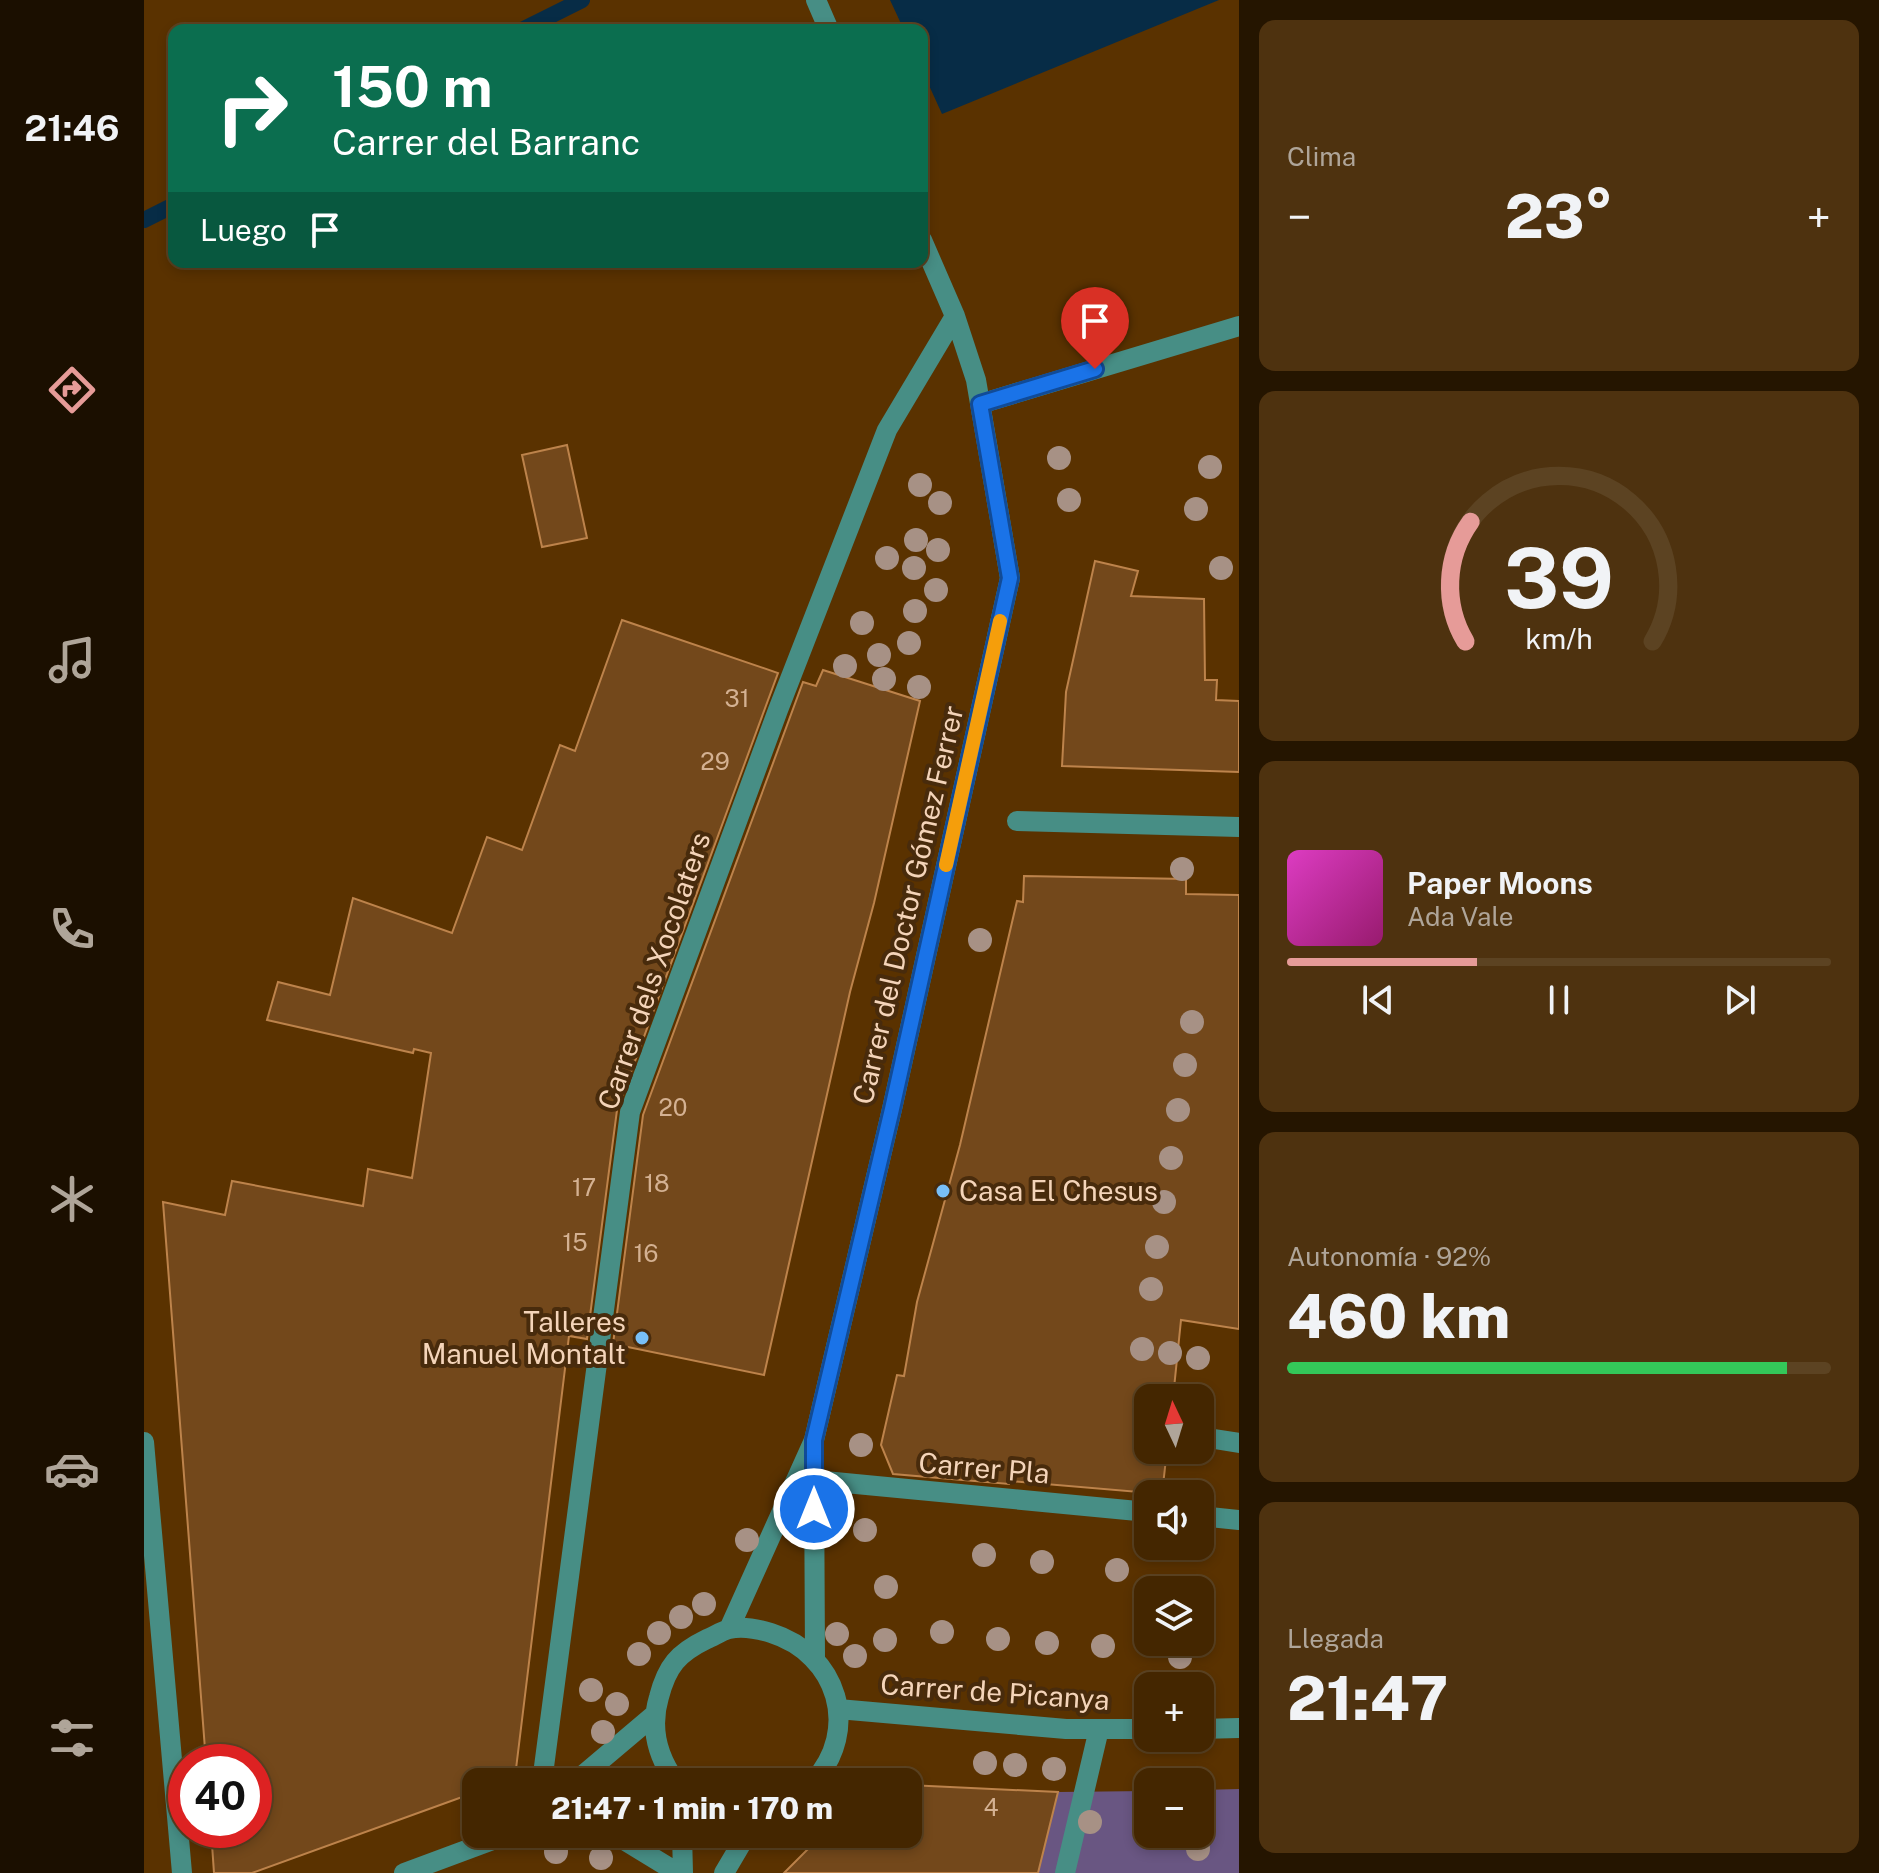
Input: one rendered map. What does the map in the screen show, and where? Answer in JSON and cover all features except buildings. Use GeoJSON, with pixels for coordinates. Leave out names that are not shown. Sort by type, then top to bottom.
{"type":"FeatureCollection","features":[{"type":"Feature","properties":{"kind":"street"},"geometry":{"type":"LineString","coordinates":[[816,0],[826,24]]}},
{"type":"Feature","properties":{"kind":"street","name":"Carrer del Doctor Gómez Ferrer"},"geometry":{"type":"LineString","coordinates":[[729,1629],[814,1440],[892,1109],[1010,578],[976,380],[952,308],[928,254]]}},
{"type":"Feature","properties":{"kind":"street","name":"Carrer dels Xocolaters"},"geometry":{"type":"LineString","coordinates":[[544,1768],[630,1112],[778,710],[887,430],[952,308]]}},
{"type":"Feature","properties":{"kind":"street"},"geometry":{"type":"LineString","coordinates":[[980,404],[1239,326]]}},
{"type":"Feature","properties":{"kind":"street"},"geometry":{"type":"LineString","coordinates":[[1017,821],[1239,827]]}},
{"type":"Feature","properties":{"kind":"street"},"geometry":{"type":"LineString","coordinates":[[1214,1439],[1239,1443]]}},
{"type":"Feature","properties":{"kind":"street","name":"Carrer del Doctor Gómez Ferrer"},"geometry":{"type":"LineString","coordinates":[[814,1440],[815,1658]]}},
{"type":"Feature","properties":{"kind":"street"},"geometry":{"type":"LineString","coordinates":[[144,1442],[182,1873]]}},
{"type":"Feature","properties":{"kind":"street","name":"Carrer Pla"},"geometry":{"type":"LineString","coordinates":[[814,1480],[1134,1511]]}},
{"type":"Feature","properties":{"kind":"street"},"geometry":{"type":"LineString","coordinates":[[1214,1517],[1239,1520]]}},
{"type":"Feature","properties":{"kind":"street"},"geometry":{"type":"LineString","coordinates":[[665,1768],[657,1749],[653,1716],[665,1674],[686,1649],[729,1629],[758,1629],[789,1639],[815,1658],[829,1678],[838,1709],[838,1735],[826,1768]]}},
{"type":"Feature","properties":{"kind":"street","name":"Carrer de Picanya"},"geometry":{"type":"LineString","coordinates":[[838,1709],[1066,1729],[1134,1729]]}},
{"type":"Feature","properties":{"kind":"street"},"geometry":{"type":"LineString","coordinates":[[592,1768],[653,1716]]}},
{"type":"Feature","properties":{"kind":"street"},"geometry":{"type":"LineString","coordinates":[[1214,1729],[1239,1728]]}},
{"type":"Feature","properties":{"kind":"street"},"geometry":{"type":"LineString","coordinates":[[1065,1873],[1099,1729]]}},
{"type":"Feature","properties":{"kind":"street"},"geometry":{"type":"LineString","coordinates":[[404,1873],[471,1848]]}},
{"type":"Feature","properties":{"kind":"street"},"geometry":{"type":"LineString","coordinates":[[638,1848],[680,1873],[681,1848]]}},
{"type":"Feature","properties":{"kind":"street"},"geometry":{"type":"LineString","coordinates":[[724,1873],[739,1848]]}},
{"type":"Feature","properties":{"kind":"shaded area"},"geometry":{"type":"Polygon","coordinates":[[[1239,1789],[1239,1873],[1038,1873],[1058,1792],[1134,1791],[1134,1848],[1214,1848],[1214,1790],[1239,1789]]]}},
{"type":"Feature","properties":{"kind":"water"},"geometry":{"type":"Polygon","coordinates":[[[890,0],[1219,0],[942,114],[928,83],[928,24],[901,24],[890,0]]]}},
{"type":"Feature","properties":{"kind":"waterway"},"geometry":{"type":"LineString","coordinates":[[534,24],[582,0]]}},
{"type":"Feature","properties":{"kind":"waterway"},"geometry":{"type":"LineString","coordinates":[[144,220],[168,208]]}},
{"type":"Feature","properties":{"kind":"slow traffic"},"geometry":{"type":"LineString","coordinates":[[946,865],[1000,621]]}},
{"type":"Feature","properties":{"kind":"place","name":"Casa El Chesus"},"geometry":{"type":"Point","coordinates":[943,1191]}},
{"type":"Feature","properties":{"kind":"place","name":"Talleres Manuel Montalt"},"geometry":{"type":"Point","coordinates":[642,1338]}},
{"type":"Feature","properties":{"kind":"route"},"geometry":{"type":"LineString","coordinates":[[814,1509],[814,1440],[892,1109],[1010,578],[980,404],[1095,369]]}}]}
